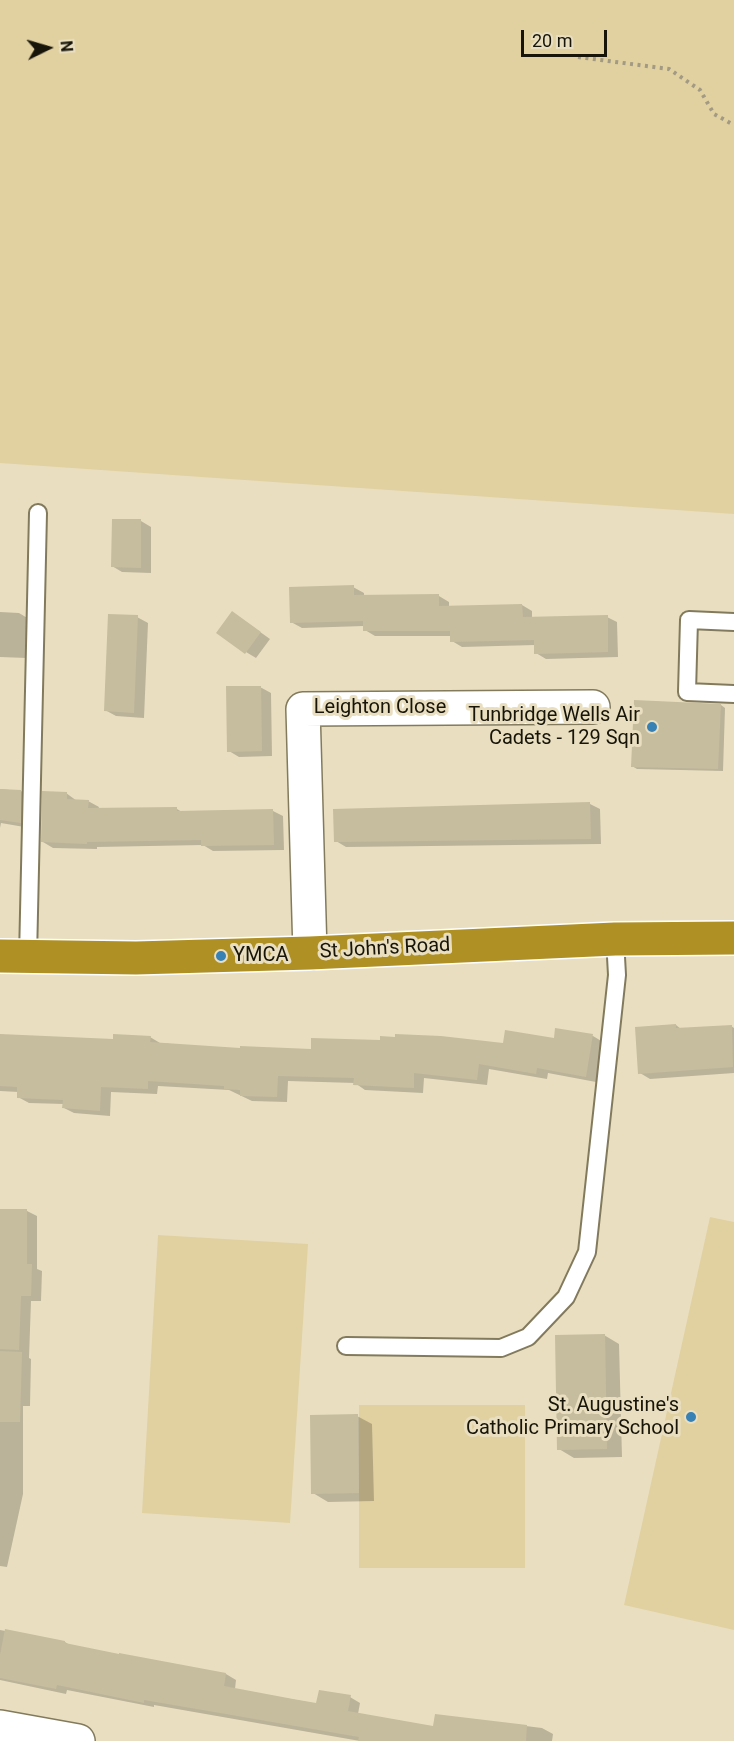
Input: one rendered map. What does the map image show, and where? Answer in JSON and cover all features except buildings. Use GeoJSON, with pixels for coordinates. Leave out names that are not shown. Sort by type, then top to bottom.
{"type":"FeatureCollection","features":[{"type":"Feature","properties":{"kind":"highway","name":"St John's Road"},"geometry":{"type":"LineString","coordinates":[[14,957],[136,958],[310,953],[615,939],[734,938]]}},
{"type":"Feature","properties":{"kind":"street","name":"Leighton Close"},"geometry":{"type":"LineString","coordinates":[[310,953],[303,709],[592,707]]}},
{"type":"Feature","properties":{"kind":"street"},"geometry":{"type":"LineString","coordinates":[[0,1726],[78,1741]]}},
{"type":"Feature","properties":{"kind":"lane"},"geometry":{"type":"LineString","coordinates":[[14,957],[38,513]]}},
{"type":"Feature","properties":{"kind":"lane"},"geometry":{"type":"LineString","coordinates":[[734,622],[689,620],[687,692],[734,694]]}},
{"type":"Feature","properties":{"kind":"lane"},"geometry":{"type":"LineString","coordinates":[[345,1346],[501,1348],[528,1338],[566,1296],[587,1252],[617,975],[615,939]]}},
{"type":"Feature","properties":{"kind":"path"},"geometry":{"type":"LineString","coordinates":[[578,57],[669,69],[700,90],[714,114],[734,124]]}},
{"type":"Feature","properties":{"kind":"shaded area"},"geometry":{"type":"Polygon","coordinates":[[[0,0],[734,0],[734,514],[0,463],[0,0]]]}},
{"type":"Feature","properties":{"kind":"shaded area","name":"St. Augustine's Catholic Primary School"},"geometry":{"type":"Polygon","coordinates":[[[710,1217],[734,1222],[734,1630],[624,1605],[710,1217]]]}},
{"type":"Feature","properties":{"kind":"shaded area"},"geometry":{"type":"Polygon","coordinates":[[[158,1235],[308,1244],[290,1523],[142,1513],[158,1235]]]}},
{"type":"Feature","properties":{"kind":"shaded area"},"geometry":{"type":"Polygon","coordinates":[[[359,1405],[525,1405],[525,1568],[359,1568],[359,1405]]]}},
{"type":"Feature","properties":{"kind":"place","name":"Tunbridge Wells Air Cadets - 129 Sqn"},"geometry":{"type":"Point","coordinates":[652,727]}},
{"type":"Feature","properties":{"kind":"place","name":"YMCA"},"geometry":{"type":"Point","coordinates":[221,956]}},
{"type":"Feature","properties":{"kind":"place","name":"St. Augustine's Catholic Primary School"},"geometry":{"type":"Point","coordinates":[691,1417]}}]}
